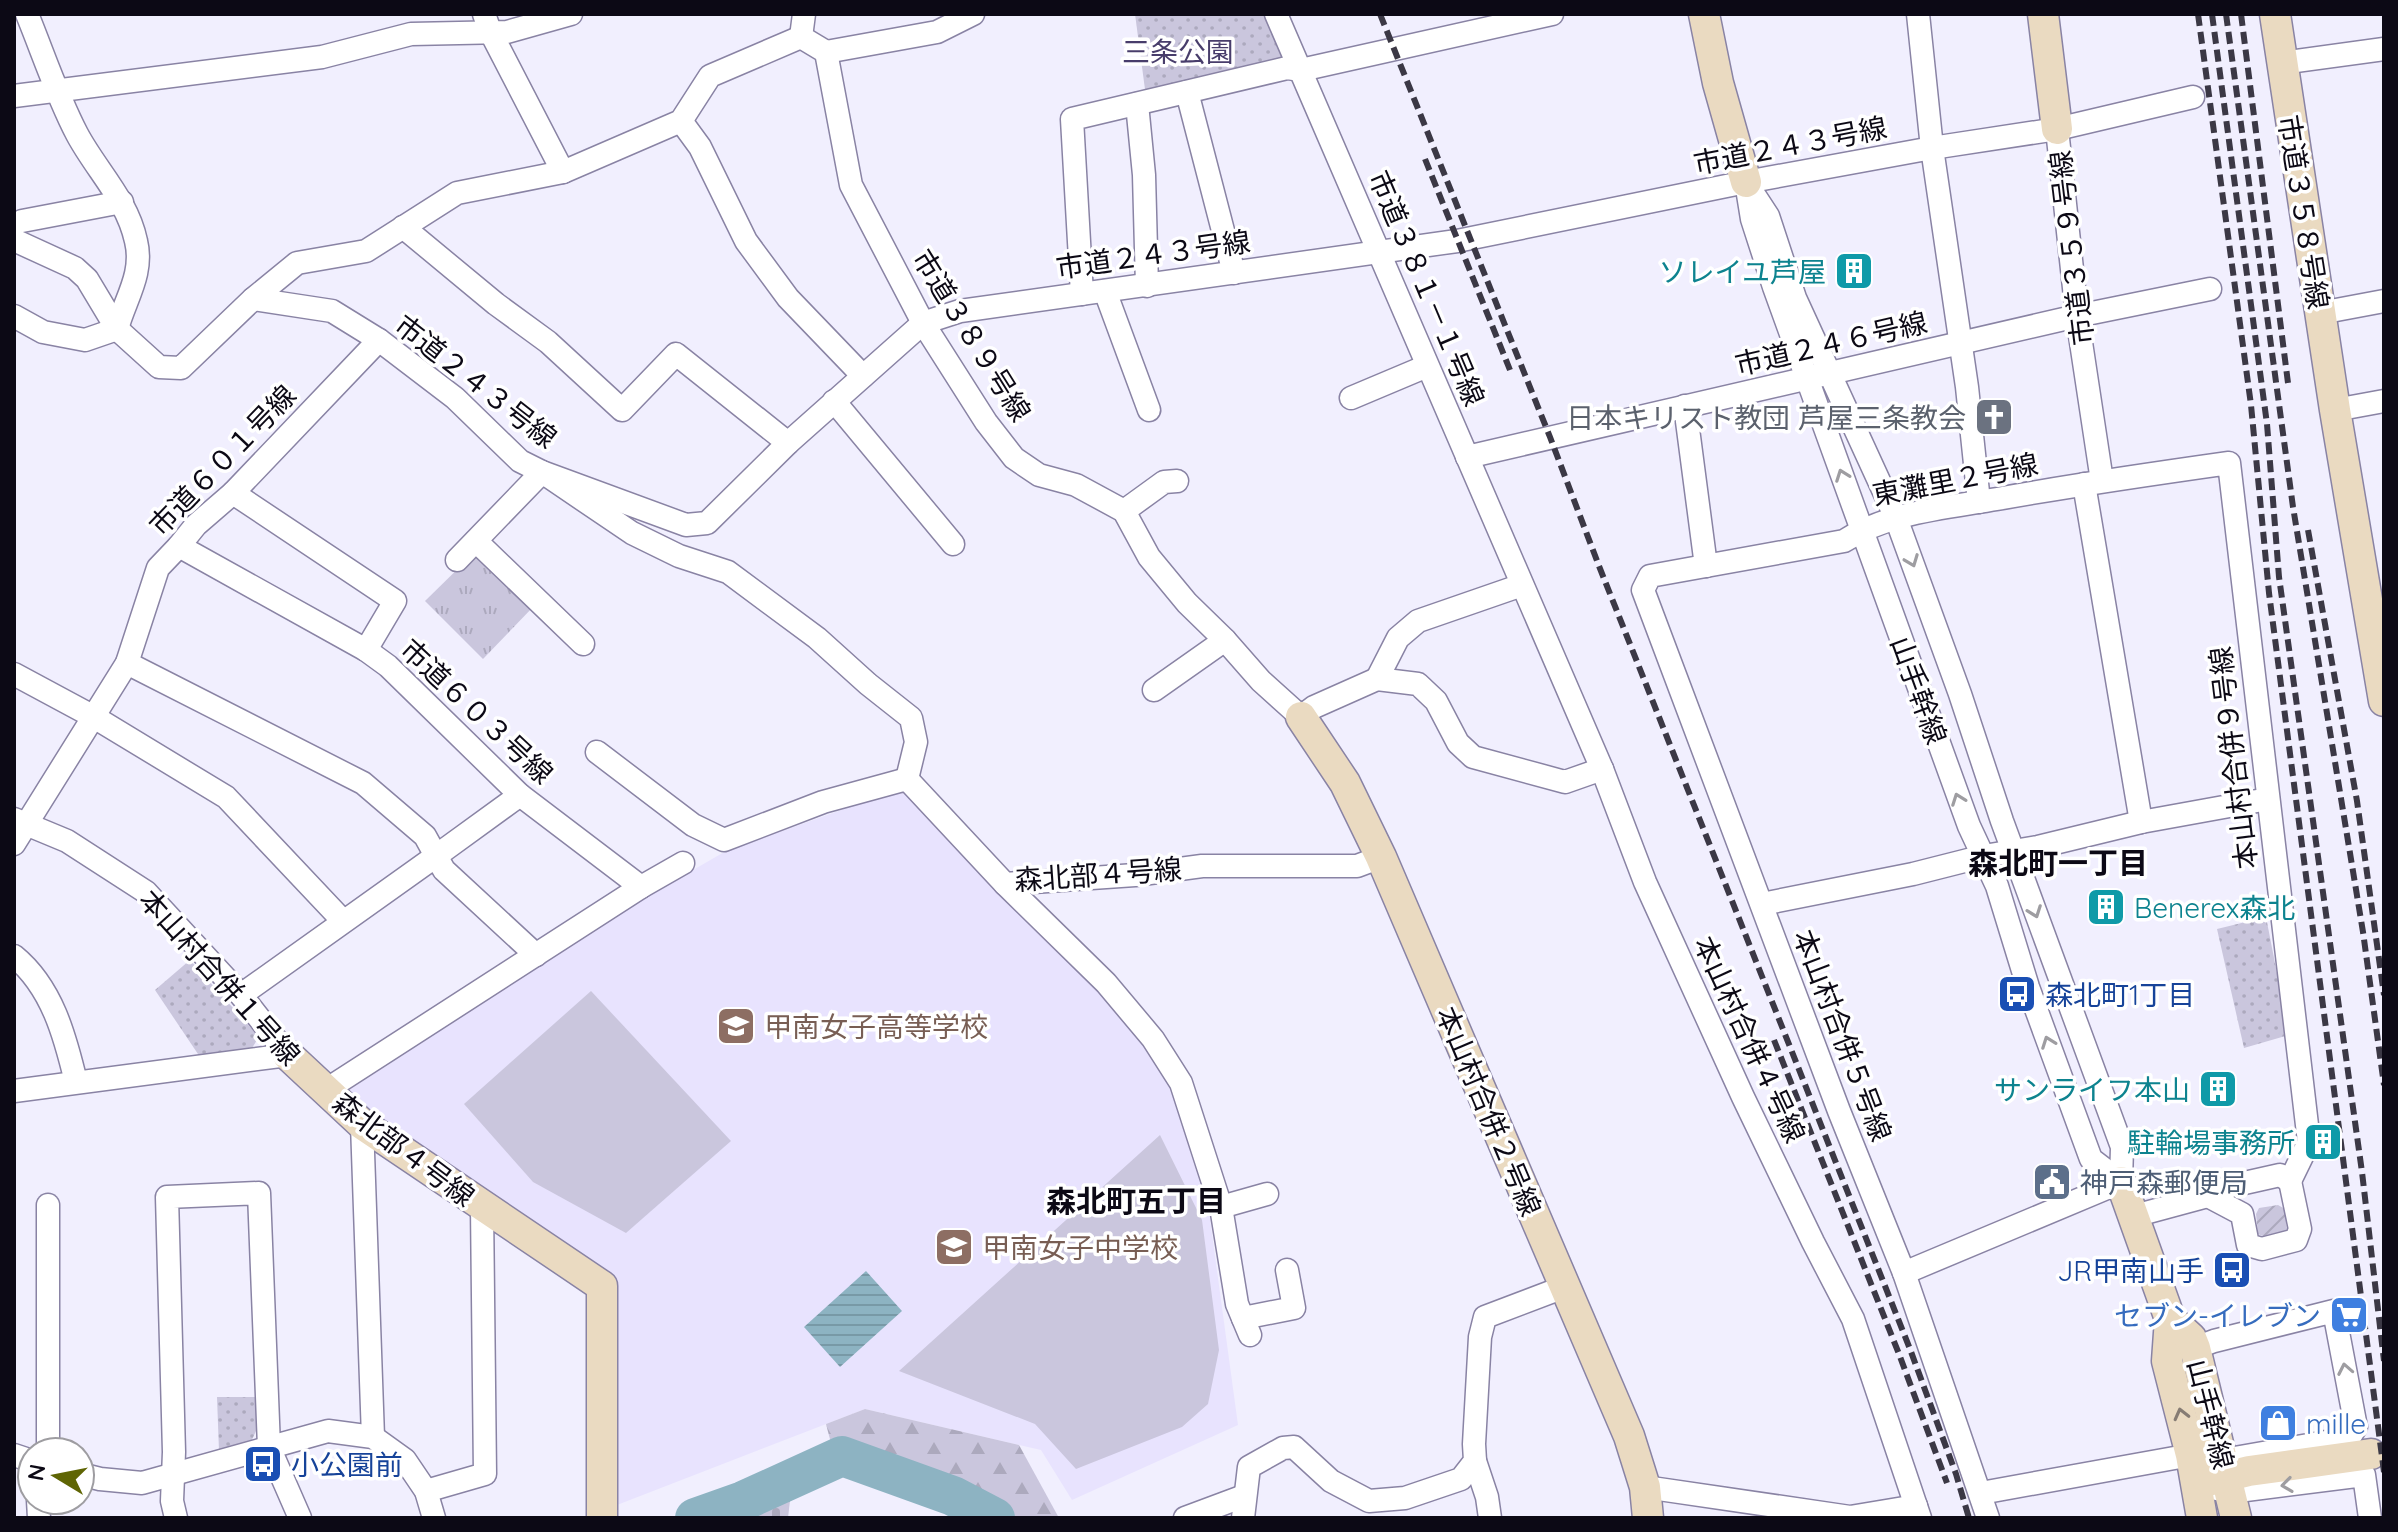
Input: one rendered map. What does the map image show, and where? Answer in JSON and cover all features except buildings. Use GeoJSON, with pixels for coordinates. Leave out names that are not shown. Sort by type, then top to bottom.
{"type":"FeatureCollection","features":[{"type":"Feature","properties":{"kind":"street"},"geometry":{"type":"LineString","coordinates":[[27,14],[77,134],[122,202],[137,242],[137,280],[122,310],[117,329]]}},
{"type":"Feature","properties":{"kind":"street"},"geometry":{"type":"LineString","coordinates":[[14,96],[322,57],[411,34],[487,23],[507,32],[571,14]]}},
{"type":"Feature","properties":{"kind":"street"},"geometry":{"type":"LineString","coordinates":[[801,37],[804,14]]}},
{"type":"Feature","properties":{"kind":"street"},"geometry":{"type":"LineString","coordinates":[[801,37],[826,52],[937,32],[973,14]]}},
{"type":"Feature","properties":{"kind":"street","name":"市道３８１－１号線"},"geometry":{"type":"LineString","coordinates":[[1276,14],[1522,585]]}},
{"type":"Feature","properties":{"kind":"street","name":"山手幹線"},"geometry":{"type":"LineString","coordinates":[[1704,14],[1718,83],[1746,182],[1752,219],[1806,377],[1969,826],[1997,886],[2028,987],[2091,1159],[2121,1182]]}},
{"type":"Feature","properties":{"kind":"street"},"geometry":{"type":"LineString","coordinates":[[1918,14],[1932,148],[1961,343],[1979,502]]}},
{"type":"Feature","properties":{"kind":"street","name":"市道３５９号線"},"geometry":{"type":"LineString","coordinates":[[2043,14],[2093,482],[2141,822]]}},
{"type":"Feature","properties":{"kind":"street","name":"市道３５８号線"},"geometry":{"type":"LineString","coordinates":[[2275,14],[2335,410],[2377,618],[2384,701]]}},
{"type":"Feature","properties":{"kind":"street"},"geometry":{"type":"LineString","coordinates":[[1149,410],[1094,292],[1072,119],[1287,68],[1301,70],[1539,15]]}},
{"type":"Feature","properties":{"kind":"street"},"geometry":{"type":"LineString","coordinates":[[487,23],[563,172]]}},
{"type":"Feature","properties":{"kind":"street"},"geometry":{"type":"LineString","coordinates":[[18,231],[87,279],[117,329],[159,367],[181,368],[253,299],[297,263],[366,251],[457,193],[563,172],[681,121],[710,76],[801,37]]}},
{"type":"Feature","properties":{"kind":"street"},"geometry":{"type":"LineString","coordinates":[[2281,63],[2384,49]]}},
{"type":"Feature","properties":{"kind":"street","name":"市道３８９号線"},"geometry":{"type":"LineString","coordinates":[[826,52],[851,185],[923,323],[986,422],[1014,458],[1039,475],[1076,485],[1124,511]]}},
{"type":"Feature","properties":{"kind":"street"},"geometry":{"type":"LineString","coordinates":[[1187,92],[1234,273]]}},
{"type":"Feature","properties":{"kind":"street","name":"市道２４３号線"},"geometry":{"type":"LineString","coordinates":[[253,299],[332,311],[379,340],[455,398],[520,461],[542,472],[686,525],[707,523],[788,443],[923,323],[960,311],[1470,239],[1746,182],[2057,129],[2193,97]]}},
{"type":"Feature","properties":{"kind":"street"},"geometry":{"type":"LineString","coordinates":[[1137,104],[1144,175],[1147,286]]}},
{"type":"Feature","properties":{"kind":"street"},"geometry":{"type":"LineString","coordinates":[[681,121],[700,147],[746,241],[788,298],[863,376]]}},
{"type":"Feature","properties":{"kind":"street","name":"山手幹線"},"geometry":{"type":"LineString","coordinates":[[1746,182],[1768,216],[1795,298],[1896,518],[1960,694],[2012,851],[2122,1147],[2121,1182],[2170,1319],[2167,1361],[2194,1469],[2202,1518]]}},
{"type":"Feature","properties":{"kind":"street"},"geometry":{"type":"LineString","coordinates":[[18,231],[122,202]]}},
{"type":"Feature","properties":{"kind":"street"},"geometry":{"type":"LineString","coordinates":[[403,227],[496,304],[548,342],[622,410],[676,354],[788,443]]}},
{"type":"Feature","properties":{"kind":"street","name":"市道２４６号線"},"geometry":{"type":"LineString","coordinates":[[1467,457],[1806,377],[2210,289]]}},
{"type":"Feature","properties":{"kind":"street"},"geometry":{"type":"LineString","coordinates":[[2320,313],[2384,301]]}},
{"type":"Feature","properties":{"kind":"street"},"geometry":{"type":"LineString","coordinates":[[14,316],[43,332],[85,340],[117,329]]}},
{"type":"Feature","properties":{"kind":"street","name":"市道６０１号線"},"geometry":{"type":"LineString","coordinates":[[18,829],[127,663],[158,568],[196,525],[233,493],[379,340]]}},
{"type":"Feature","properties":{"kind":"street"},"geometry":{"type":"LineString","coordinates":[[1351,398],[1427,366]]}},
{"type":"Feature","properties":{"kind":"street"},"geometry":{"type":"LineString","coordinates":[[834,401],[953,544]]}},
{"type":"Feature","properties":{"kind":"street"},"geometry":{"type":"LineString","coordinates":[[2335,410],[2384,401]]}},
{"type":"Feature","properties":{"kind":"street"},"geometry":{"type":"LineString","coordinates":[[1685,406],[1706,566]]}},
{"type":"Feature","properties":{"kind":"street","name":"東灘里２号線"},"geometry":{"type":"LineString","coordinates":[[1650,576],[1844,541],[1862,528],[1896,518],[2093,482],[2229,463]]}},
{"type":"Feature","properties":{"kind":"street","name":"本山村合併９号線"},"geometry":{"type":"LineString","coordinates":[[2229,463],[2309,1142],[2290,1181]]}},
{"type":"Feature","properties":{"kind":"street"},"geometry":{"type":"LineString","coordinates":[[457,560],[542,472],[632,533],[679,556],[728,572],[817,638],[911,718],[916,742],[907,779],[823,802],[724,840],[693,825],[597,752]]}},
{"type":"Feature","properties":{"kind":"street"},"geometry":{"type":"LineString","coordinates":[[1177,481],[1164,482],[1124,511],[1149,557],[1187,603],[1261,681],[1301,717],[1314,707],[1377,679],[1418,684],[1436,701],[1458,743],[1473,757],[1565,782],[1602,769]]}},
{"type":"Feature","properties":{"kind":"street"},"geometry":{"type":"LineString","coordinates":[[233,493],[395,601],[366,650]]}},
{"type":"Feature","properties":{"kind":"street"},"geometry":{"type":"LineString","coordinates":[[476,541],[583,644]]}},
{"type":"Feature","properties":{"kind":"street","name":"市道６０３号線"},"geometry":{"type":"LineString","coordinates":[[179,546],[366,650],[388,666],[520,795],[641,887]]}},
{"type":"Feature","properties":{"kind":"street","name":"本山村合併５号線"},"geometry":{"type":"LineString","coordinates":[[1650,576],[1643,590],[1839,1111],[1904,1273],[1988,1518]]}},
{"type":"Feature","properties":{"kind":"street"},"geometry":{"type":"LineString","coordinates":[[1377,679],[1398,638],[1418,621],[1522,585]]}},
{"type":"Feature","properties":{"kind":"street","name":"本山村合併４号線"},"geometry":{"type":"LineString","coordinates":[[1522,585],[1602,769],[1645,882],[1736,1083],[1853,1319],[1918,1512]]}},
{"type":"Feature","properties":{"kind":"street"},"geometry":{"type":"LineString","coordinates":[[1154,691],[1225,640]]}},
{"type":"Feature","properties":{"kind":"street"},"geometry":{"type":"LineString","coordinates":[[127,663],[363,783],[425,836],[444,870],[536,955]]}},
{"type":"Feature","properties":{"kind":"street"},"geometry":{"type":"LineString","coordinates":[[14,674],[94,717],[226,797],[343,921]]}},
{"type":"Feature","properties":{"kind":"street","name":"本山村合併２号線"},"geometry":{"type":"LineString","coordinates":[[1301,717],[1345,783],[1381,857],[1629,1436],[1645,1487],[1648,1518]]}},
{"type":"Feature","properties":{"kind":"street","name":"森北部４号線"},"geometry":{"type":"LineString","coordinates":[[907,779],[1005,884],[1135,875],[1202,866],[1357,866],[1381,857]]}},
{"type":"Feature","properties":{"kind":"street"},"geometry":{"type":"LineString","coordinates":[[241,995],[520,795]]}},
{"type":"Feature","properties":{"kind":"street"},"geometry":{"type":"LineString","coordinates":[[1762,904],[2038,847],[2141,822],[2268,799]]}},
{"type":"Feature","properties":{"kind":"street","name":"本山村合併１号線"},"geometry":{"type":"LineString","coordinates":[[18,829],[67,841],[146,892],[241,995],[288,1055],[326,1090]]}},
{"type":"Feature","properties":{"kind":"street","name":"森北部４号線"},"geometry":{"type":"LineString","coordinates":[[601,1513],[602,1286],[362,1124],[326,1090],[683,863]]}},
{"type":"Feature","properties":{"kind":"street"},"geometry":{"type":"LineString","coordinates":[[1005,884],[1106,983],[1153,1039],[1181,1083],[1221,1207],[1237,1304],[1246,1327],[1294,1308],[1287,1270]]}},
{"type":"Feature","properties":{"kind":"street"},"geometry":{"type":"LineString","coordinates":[[14,956],[25,965],[42,989],[63,1028],[76,1082]]}},
{"type":"Feature","properties":{"kind":"street"},"geometry":{"type":"LineString","coordinates":[[14,1091],[288,1055]]}},
{"type":"Feature","properties":{"kind":"street"},"geometry":{"type":"LineString","coordinates":[[362,1124],[373,1437]]}},
{"type":"Feature","properties":{"kind":"street"},"geometry":{"type":"LineString","coordinates":[[2134,1216],[2208,1196],[2231,1186],[2280,1175],[2290,1181],[2300,1229],[2296,1240],[2262,1249],[2248,1245],[2242,1214],[2208,1196]]}},
{"type":"Feature","properties":{"kind":"street"},"geometry":{"type":"LineString","coordinates":[[1904,1273],[2121,1182]]}},
{"type":"Feature","properties":{"kind":"street"},"geometry":{"type":"LineString","coordinates":[[176,1518],[172,1501],[167,1197],[259,1193],[269,1447],[300,1518]]}},
{"type":"Feature","properties":{"kind":"street"},"geometry":{"type":"LineString","coordinates":[[1221,1207],[1267,1194]]}},
{"type":"Feature","properties":{"kind":"street"},"geometry":{"type":"LineString","coordinates":[[48,1205],[48,1436]]}},
{"type":"Feature","properties":{"kind":"street"},"geometry":{"type":"LineString","coordinates":[[426,1491],[485,1474],[482,1207]]}},
{"type":"Feature","properties":{"kind":"street"},"geometry":{"type":"LineString","coordinates":[[1490,1518],[1487,1497],[1475,1461],[1480,1337],[1485,1317],[1564,1287]]}},
{"type":"Feature","properties":{"kind":"street"},"geometry":{"type":"LineString","coordinates":[[1981,1493],[2194,1469],[2229,1487],[2349,1438],[2356,1427],[2334,1311],[2195,1348]]}},
{"type":"Feature","properties":{"kind":"street","name":"山手幹線"},"geometry":{"type":"LineString","coordinates":[[2170,1319],[2191,1338],[2195,1348],[2229,1487]]}},
{"type":"Feature","properties":{"kind":"street"},"geometry":{"type":"LineString","coordinates":[[96,1478],[142,1483],[328,1431],[373,1437],[405,1460],[426,1491],[434,1518]]}},
{"type":"Feature","properties":{"kind":"street"},"geometry":{"type":"LineString","coordinates":[[1185,1518],[1244,1507],[1249,1467],[1283,1448],[1294,1447],[1331,1481],[1369,1501],[1375,1509],[1461,1479],[1475,1461]]}},
{"type":"Feature","properties":{"kind":"street"},"geometry":{"type":"LineString","coordinates":[[2229,1487],[2249,1471],[2368,1465],[2370,1518]]}},
{"type":"Feature","properties":{"kind":"street"},"geometry":{"type":"LineString","coordinates":[[1645,1487],[1850,1518],[1918,1512]]}},
{"type":"Feature","properties":{"kind":"shaded area"},"geometry":{"type":"Polygon","coordinates":[[[903,788],[1099,993],[1145,1045],[1170,1087],[1209,1212],[1238,1425],[1072,1500],[1041,1450],[865,1409],[617,1505],[617,1287],[383,1123],[346,1092],[648,896],[726,851],[903,788]]]}},
{"type":"Feature","properties":{"kind":"green space","name":"三条公園"},"geometry":{"type":"Polygon","coordinates":[[[1135,14],[1266,14],[1287,62],[1146,97],[1135,14]]]}},
{"type":"Feature","properties":{"kind":"green space"},"geometry":{"type":"Polygon","coordinates":[[[478,549],[534,606],[483,659],[425,601],[478,549]]]}},
{"type":"Feature","properties":{"kind":"green space"},"geometry":{"type":"Polygon","coordinates":[[[2266,917],[2289,1035],[2244,1048],[2217,929],[2266,917]]]}},
{"type":"Feature","properties":{"kind":"green space"},"geometry":{"type":"Polygon","coordinates":[[[190,960],[259,1037],[250,1051],[200,1057],[155,990],[190,960]]]}},
{"type":"Feature","properties":{"kind":"green space"},"geometry":{"type":"Polygon","coordinates":[[[591,991],[731,1141],[626,1233],[533,1182],[464,1104],[591,991]]]}},
{"type":"Feature","properties":{"kind":"green space"},"geometry":{"type":"Polygon","coordinates":[[[1160,1135],[1202,1220],[1219,1350],[1208,1404],[1182,1427],[1076,1469],[1035,1424],[899,1371],[1160,1135]]]}},
{"type":"Feature","properties":{"kind":"green space"},"geometry":{"type":"Polygon","coordinates":[[[2278,1205],[2285,1209],[2287,1229],[2284,1234],[2265,1237],[2258,1234],[2256,1214],[2259,1208],[2278,1205]]]}},
{"type":"Feature","properties":{"kind":"green space"},"geometry":{"type":"Polygon","coordinates":[[[217,1397],[259,1397],[261,1420],[250,1444],[219,1451],[217,1397]]]}},
{"type":"Feature","properties":{"kind":"green space"},"geometry":{"type":"Polygon","coordinates":[[[865,1409],[1019,1445],[1059,1518],[978,1518],[837,1466],[826,1424],[865,1409]]]}},
{"type":"Feature","properties":{"kind":"green space"},"geometry":{"type":"Polygon","coordinates":[[[791,1492],[788,1518],[736,1518],[791,1492]]]}},
{"type":"Feature","properties":{"kind":"water"},"geometry":{"type":"Polygon","coordinates":[[[866,1271],[902,1311],[840,1367],[804,1327],[866,1271]]]}},
{"type":"Feature","properties":{"kind":"waterway"},"geometry":{"type":"LineString","coordinates":[[695,1518],[743,1501],[842,1456],[953,1496],[995,1518]]}},
{"type":"Feature","properties":{"kind":"railway"},"geometry":{"type":"LineString","coordinates":[[1380,14],[1910,1349],[1969,1518]]}},
{"type":"Feature","properties":{"kind":"railway"},"geometry":{"type":"LineString","coordinates":[[2198,14],[2251,405],[2269,593],[2384,1472]]}},
{"type":"Feature","properties":{"kind":"railway"},"geometry":{"type":"LineString","coordinates":[[2212,14],[2267,424],[2279,577],[2362,1172],[2384,1361]]}},
{"type":"Feature","properties":{"kind":"railway"},"geometry":{"type":"LineString","coordinates":[[2226,14],[2293,507],[2363,932],[2384,1085]]}},
{"type":"Feature","properties":{"kind":"railway"},"geometry":{"type":"LineString","coordinates":[[2241,14],[2288,383]]}},
{"type":"Feature","properties":{"kind":"railway"},"geometry":{"type":"LineString","coordinates":[[1425,159],[1510,370]]}},
{"type":"Feature","properties":{"kind":"railway"},"geometry":{"type":"LineString","coordinates":[[2308,530],[2357,801],[2384,995]]}},
{"type":"Feature","properties":{"kind":"railway"},"geometry":{"type":"LineString","coordinates":[[1774,1040],[1947,1483]]}},
{"type":"Feature","properties":{"kind":"place","name":"ソレイユ芦屋"},"geometry":{"type":"Point","coordinates":[1854,271]}},
{"type":"Feature","properties":{"kind":"place","name":"日本キリスト教団 芦屋三条教会"},"geometry":{"type":"Point","coordinates":[1994,417]}},
{"type":"Feature","properties":{"kind":"place","name":"Benerex森北"},"geometry":{"type":"Point","coordinates":[2106,907]}},
{"type":"Feature","properties":{"kind":"place","name":"森北町1丁目"},"geometry":{"type":"Point","coordinates":[2017,994]}},
{"type":"Feature","properties":{"kind":"place","name":"甲南女子高等学校"},"geometry":{"type":"Point","coordinates":[736,1026]}},
{"type":"Feature","properties":{"kind":"place","name":"サンライフ本山"},"geometry":{"type":"Point","coordinates":[2218,1089]}},
{"type":"Feature","properties":{"kind":"place","name":"駐輪場事務所"},"geometry":{"type":"Point","coordinates":[2323,1142]}},
{"type":"Feature","properties":{"kind":"place","name":"神戸森郵便局"},"geometry":{"type":"Point","coordinates":[2052,1182]}},
{"type":"Feature","properties":{"kind":"place","name":"甲南女子中学校"},"geometry":{"type":"Point","coordinates":[954,1247]}},
{"type":"Feature","properties":{"kind":"place","name":"JR甲南山手"},"geometry":{"type":"Point","coordinates":[2232,1270]}},
{"type":"Feature","properties":{"kind":"place","name":"セブン-イレブン"},"geometry":{"type":"Point","coordinates":[2349,1315]}},
{"type":"Feature","properties":{"kind":"place","name":"mille"},"geometry":{"type":"Point","coordinates":[2278,1423]}},
{"type":"Feature","properties":{"kind":"place","name":"小公園前"},"geometry":{"type":"Point","coordinates":[263,1464]}},
{"type":"Feature","properties":{"kind":"district","name":"森北町一丁目"},"geometry":{"type":"Point","coordinates":[2058,863]}},
{"type":"Feature","properties":{"kind":"district","name":"森北町五丁目"},"geometry":{"type":"Point","coordinates":[1136,1201]}}]}
